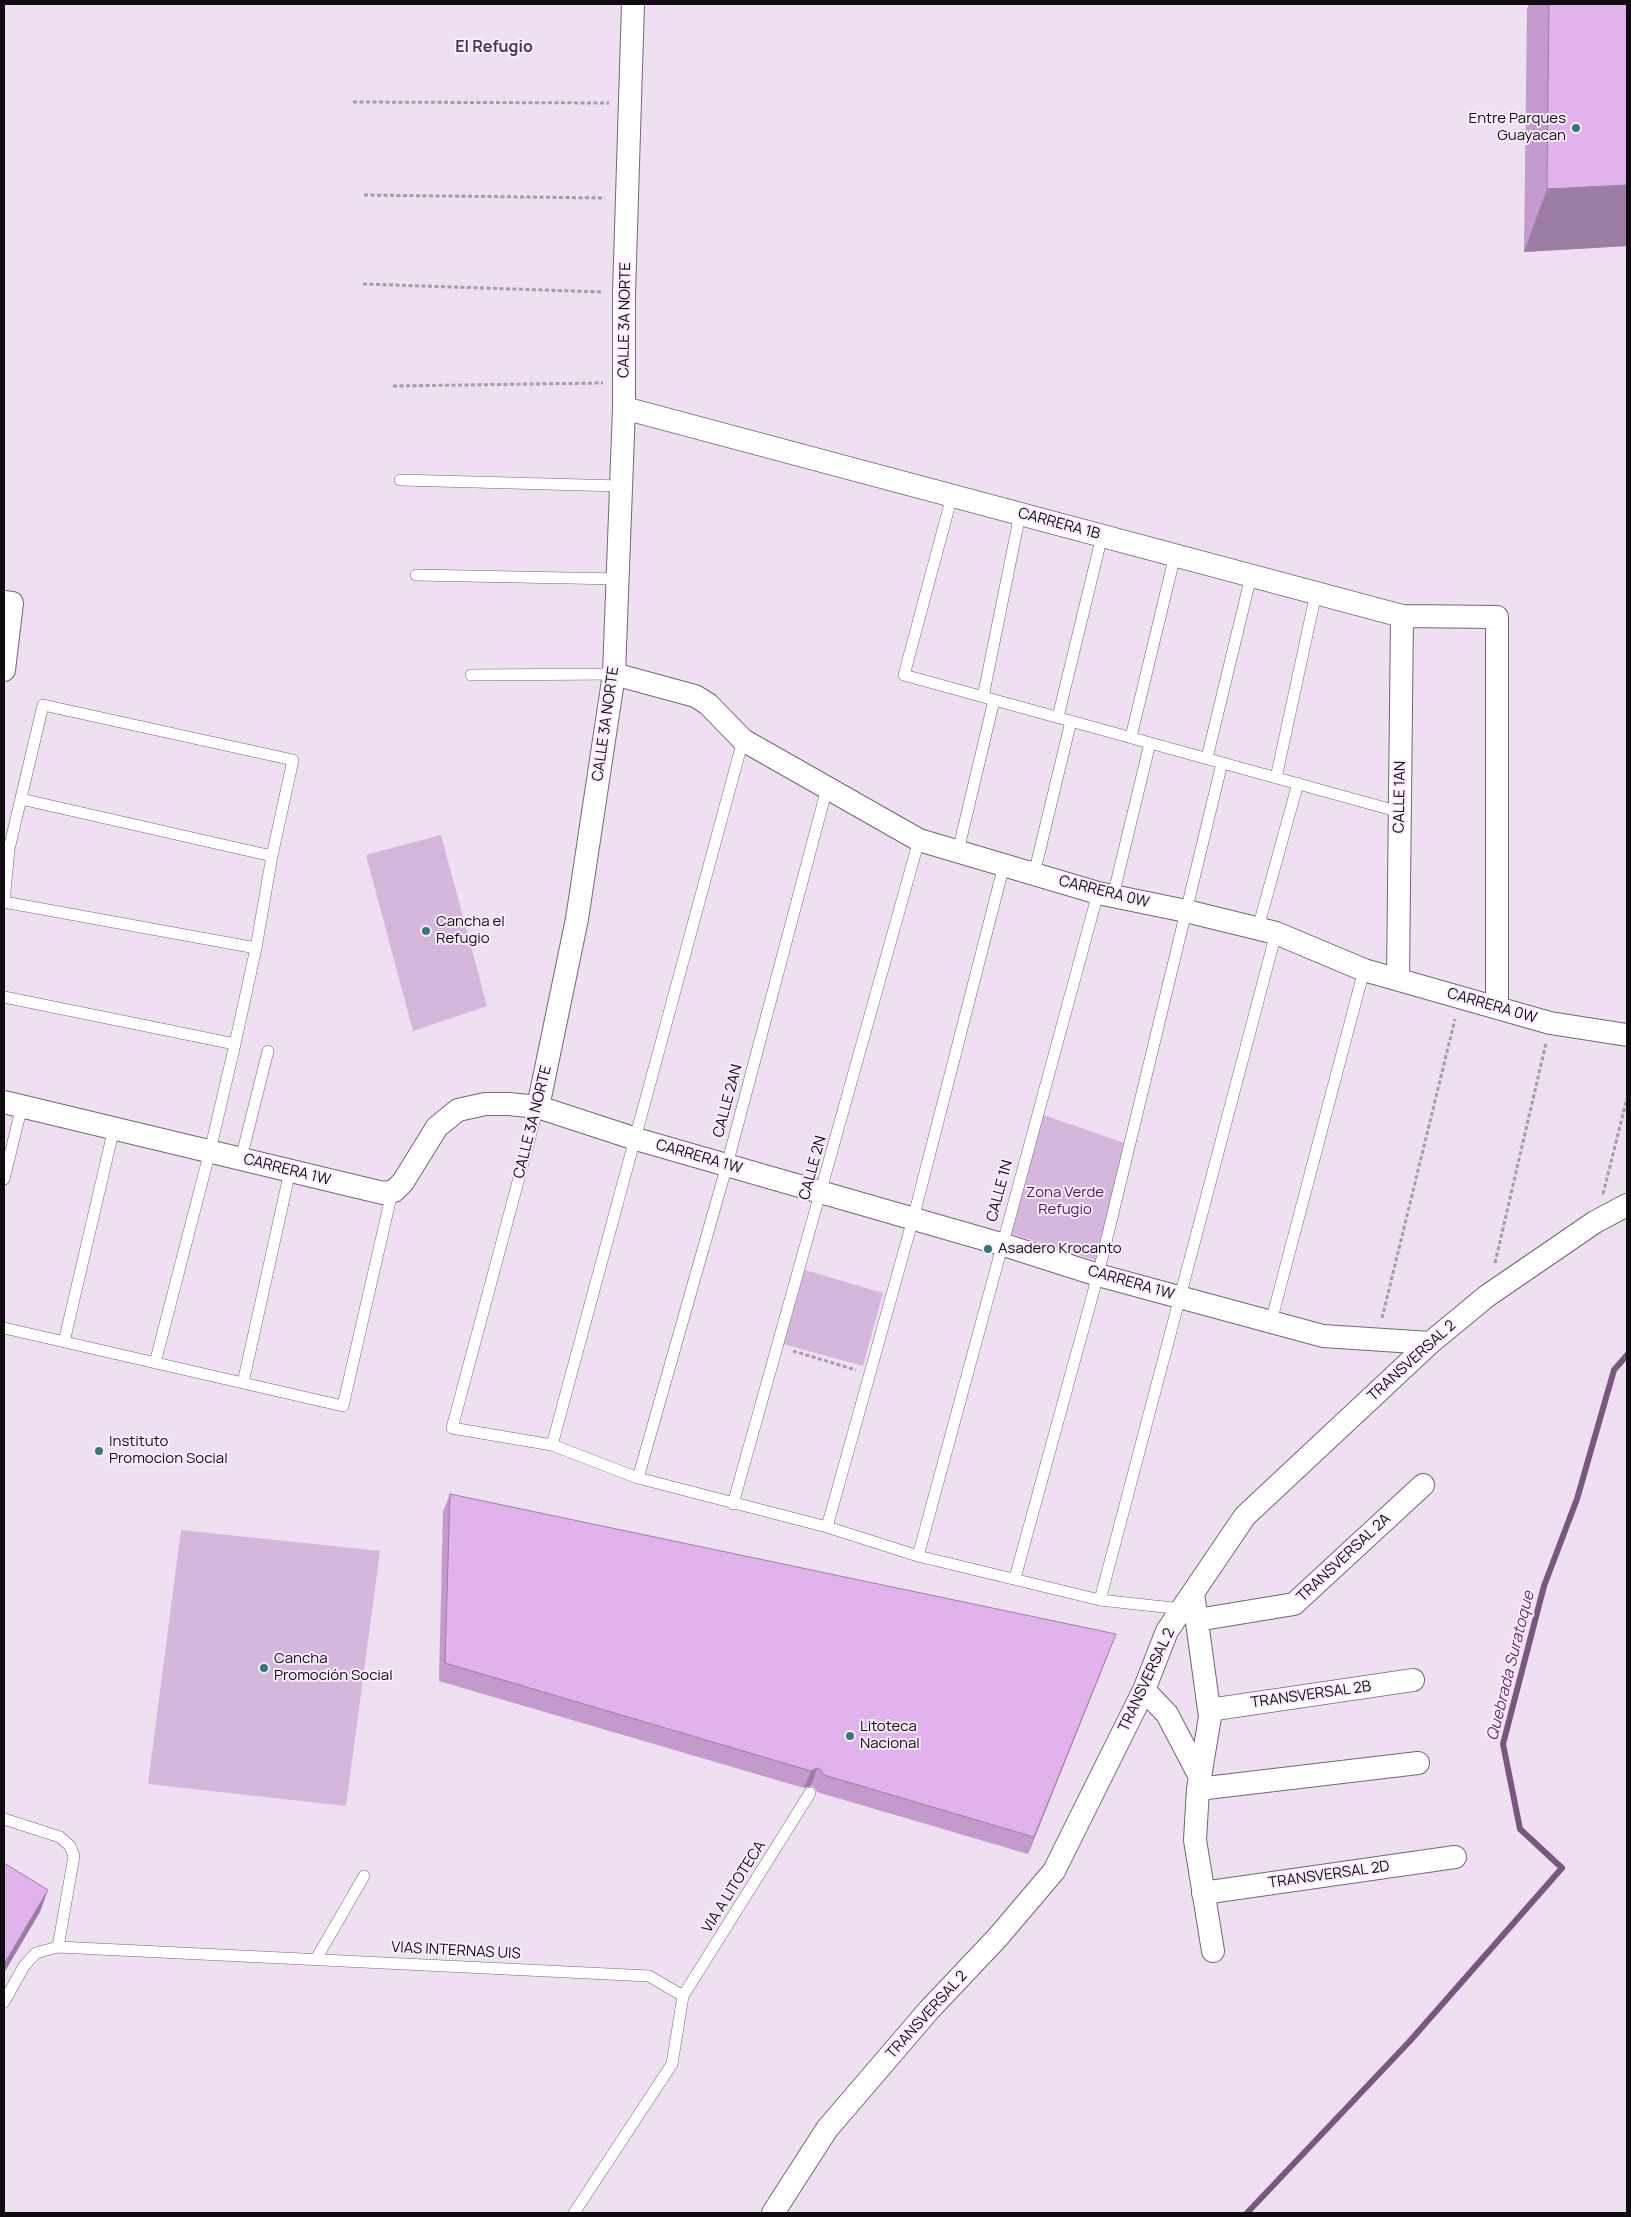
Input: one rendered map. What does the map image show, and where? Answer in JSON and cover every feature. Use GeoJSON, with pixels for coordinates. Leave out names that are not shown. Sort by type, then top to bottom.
{"type":"FeatureCollection","features":[{"type":"Feature","properties":{"kind":"street","name":"CALLE 3A NORTE"},"geometry":{"type":"LineString","coordinates":[[538,1107],[577,919],[614,674],[624,408],[624,293],[633,4]]}},
{"type":"Feature","properties":{"kind":"street","name":"CARRERA 1B"},"geometry":{"type":"LineString","coordinates":[[624,408],[1402,616],[1497,617],[1497,1007]]}},
{"type":"Feature","properties":{"kind":"street"},"geometry":{"type":"LineString","coordinates":[[4,670],[8,602]]}},
{"type":"Feature","properties":{"kind":"street","name":"CALLE 1AN"},"geometry":{"type":"LineString","coordinates":[[1398,979],[1402,616]]}},
{"type":"Feature","properties":{"kind":"street","name":"CARRERA 0W"},"geometry":{"type":"LineString","coordinates":[[614,674],[695,696],[708,704],[743,740],[918,840],[1105,894],[1267,930],[1364,970],[1461,996],[1550,1023],[1627,1035]]}},
{"type":"Feature","properties":{"kind":"street","name":"CARRERA 1W"},"geometry":{"type":"LineString","coordinates":[[13,1104],[383,1193],[394,1191],[403,1182],[437,1127],[458,1110],[485,1104],[538,1107],[636,1139],[1001,1244],[1098,1275],[1323,1336],[1430,1343]]}},
{"type":"Feature","properties":{"kind":"street","name":"TRANSVERSAL 2"},"geometry":{"type":"LineString","coordinates":[[773,2213],[828,2129],[929,2010],[998,1937],[1054,1871],[1144,1690],[1167,1631],[1190,1607],[1245,1516],[1430,1343],[1487,1296],[1595,1222],[1627,1205]]}},
{"type":"Feature","properties":{"kind":"street","name":"TRANSVERSAL 2A"},"geometry":{"type":"LineString","coordinates":[[1190,1607],[1294,1604],[1423,1485]]}},
{"type":"Feature","properties":{"kind":"street"},"geometry":{"type":"LineString","coordinates":[[1190,1607],[1210,1716],[1199,1783],[1195,1840],[1213,1951]]}},
{"type":"Feature","properties":{"kind":"street","name":"TRANSVERSAL 2B"},"geometry":{"type":"LineString","coordinates":[[1209,1710],[1412,1680]]}},
{"type":"Feature","properties":{"kind":"street"},"geometry":{"type":"LineString","coordinates":[[1144,1690],[1167,1714],[1199,1783]]}},
{"type":"Feature","properties":{"kind":"street"},"geometry":{"type":"LineString","coordinates":[[1199,1783],[1418,1763]]}},
{"type":"Feature","properties":{"kind":"street","name":"TRANSVERSAL 2D"},"geometry":{"type":"LineString","coordinates":[[1203,1893],[1455,1858]]}},
{"type":"Feature","properties":{"kind":"lane"},"geometry":{"type":"LineString","coordinates":[[400,480],[621,486]]}},
{"type":"Feature","properties":{"kind":"lane"},"geometry":{"type":"LineString","coordinates":[[952,496],[904,675],[1400,812]]}},
{"type":"Feature","properties":{"kind":"lane"},"geometry":{"type":"LineString","coordinates":[[958,851],[989,698],[1020,514]]}},
{"type":"Feature","properties":{"kind":"lane"},"geometry":{"type":"LineString","coordinates":[[1058,717],[1102,536]]}},
{"type":"Feature","properties":{"kind":"lane"},"geometry":{"type":"LineString","coordinates":[[1131,737],[1175,555]]}},
{"type":"Feature","properties":{"kind":"lane"},"geometry":{"type":"LineString","coordinates":[[416,575],[618,579]]}},
{"type":"Feature","properties":{"kind":"lane"},"geometry":{"type":"LineString","coordinates":[[1207,758],[1251,576]]}},
{"type":"Feature","properties":{"kind":"lane"},"geometry":{"type":"LineString","coordinates":[[1276,778],[1316,593]]}},
{"type":"Feature","properties":{"kind":"lane"},"geometry":{"type":"LineString","coordinates":[[471,675],[614,674]]}},
{"type":"Feature","properties":{"kind":"lane"},"geometry":{"type":"LineString","coordinates":[[156,1363],[235,1044],[256,948],[272,856],[293,760],[43,705],[9,849],[4,902],[256,948]]}},
{"type":"Feature","properties":{"kind":"lane"},"geometry":{"type":"LineString","coordinates":[[1034,874],[1071,721]]}},
{"type":"Feature","properties":{"kind":"lane"},"geometry":{"type":"LineString","coordinates":[[743,740],[552,1445],[638,1478],[827,1527],[918,1556],[1100,1600],[1190,1607]]}},
{"type":"Feature","properties":{"kind":"lane","name":"CALLE 1N"},"geometry":{"type":"LineString","coordinates":[[918,1556],[1001,1244],[1150,743]]}},
{"type":"Feature","properties":{"kind":"lane"},"geometry":{"type":"LineString","coordinates":[[1015,1578],[1098,1275],[1222,763]]}},
{"type":"Feature","properties":{"kind":"lane"},"geometry":{"type":"LineString","coordinates":[[1100,1600],[1179,1297],[1267,930],[1298,784]]}},
{"type":"Feature","properties":{"kind":"lane","name":"CALLE 2AN"},"geometry":{"type":"LineString","coordinates":[[638,1478],[727,1164],[827,788]]}},
{"type":"Feature","properties":{"kind":"lane"},"geometry":{"type":"LineString","coordinates":[[21,799],[272,856]]}},
{"type":"Feature","properties":{"kind":"lane","name":"CALLE 2N"},"geometry":{"type":"LineString","coordinates":[[733,1504],[918,840]]}},
{"type":"Feature","properties":{"kind":"lane"},"geometry":{"type":"LineString","coordinates":[[827,1527],[913,1219],[1004,865]]}},
{"type":"Feature","properties":{"kind":"lane"},"geometry":{"type":"LineString","coordinates":[[1272,1322],[1364,970]]}},
{"type":"Feature","properties":{"kind":"lane"},"geometry":{"type":"LineString","coordinates":[[4,997],[235,1044]]}},
{"type":"Feature","properties":{"kind":"lane"},"geometry":{"type":"LineString","coordinates":[[241,1159],[268,1051]]}},
{"type":"Feature","properties":{"kind":"lane"},"geometry":{"type":"LineString","coordinates":[[4,1179],[13,1104]]}},
{"type":"Feature","properties":{"kind":"lane","name":"CALLE 3A NORTE"},"geometry":{"type":"LineString","coordinates":[[538,1107],[452,1428],[552,1445]]}},
{"type":"Feature","properties":{"kind":"lane"},"geometry":{"type":"LineString","coordinates":[[64,1342],[114,1128]]}},
{"type":"Feature","properties":{"kind":"lane"},"geometry":{"type":"LineString","coordinates":[[243,1383],[290,1171]]}},
{"type":"Feature","properties":{"kind":"lane"},"geometry":{"type":"LineString","coordinates":[[4,1328],[343,1406],[390,1201],[383,1193]]}},
{"type":"Feature","properties":{"kind":"lane","name":"VIA A LITOTECA"},"geometry":{"type":"LineString","coordinates":[[683,1996],[810,1793]]}},
{"type":"Feature","properties":{"kind":"lane"},"geometry":{"type":"LineString","coordinates":[[4,1819],[60,1837],[70,1846],[74,1856],[58,1947]]}},
{"type":"Feature","properties":{"kind":"lane"},"geometry":{"type":"LineString","coordinates":[[316,1959],[364,1876]]}},
{"type":"Feature","properties":{"kind":"lane","name":"VIAS INTERNAS UIS"},"geometry":{"type":"LineString","coordinates":[[4,2002],[24,1966],[36,1953],[58,1947],[649,1976],[683,1996]]}},
{"type":"Feature","properties":{"kind":"lane"},"geometry":{"type":"LineString","coordinates":[[574,2213],[672,2064],[683,1996]]}},
{"type":"Feature","properties":{"kind":"path"},"geometry":{"type":"LineString","coordinates":[[353,102],[630,103]]}},
{"type":"Feature","properties":{"kind":"path"},"geometry":{"type":"LineString","coordinates":[[364,195],[628,199]]}},
{"type":"Feature","properties":{"kind":"path"},"geometry":{"type":"LineString","coordinates":[[364,284],[624,293]]}},
{"type":"Feature","properties":{"kind":"path"},"geometry":{"type":"LineString","coordinates":[[393,386],[624,382]]}},
{"type":"Feature","properties":{"kind":"path"},"geometry":{"type":"LineString","coordinates":[[1376,1339],[1461,996]]}},
{"type":"Feature","properties":{"kind":"path"},"geometry":{"type":"LineString","coordinates":[[1487,1296],[1550,1023]]}},
{"type":"Feature","properties":{"kind":"path"},"geometry":{"type":"LineString","coordinates":[[1595,1222],[1627,1098]]}},
{"type":"Feature","properties":{"kind":"path"},"geometry":{"type":"LineString","coordinates":[[778,1347],[870,1374]]}},
{"type":"Feature","properties":{"kind":"green space","name":"Cancha el Refugio"},"geometry":{"type":"Polygon","coordinates":[[[441,835],[487,1006],[413,1031],[366,855],[441,835]]]}},
{"type":"Feature","properties":{"kind":"green space","name":"Zona Verde Refugio"},"geometry":{"type":"Polygon","coordinates":[[[1041,1114],[1127,1144],[1098,1261],[1009,1233],[1041,1114]]]}},
{"type":"Feature","properties":{"kind":"green space"},"geometry":{"type":"Polygon","coordinates":[[[805,1270],[883,1293],[863,1366],[783,1344],[805,1270]]]}},
{"type":"Feature","properties":{"kind":"green space","name":"Cancha Promoción Social"},"geometry":{"type":"Polygon","coordinates":[[[181,1530],[380,1551],[346,1806],[148,1784],[181,1530]]]}},
{"type":"Feature","properties":{"kind":"building"},"geometry":{"type":"Polygon","coordinates":[[[1549,4],[1627,4],[1627,185],[1547,189],[1549,4]]]}},
{"type":"Feature","properties":{"kind":"building","name":"Litoteca Nacional"},"geometry":{"type":"Polygon","coordinates":[[[450,1494],[1116,1634],[1034,1837],[824,1775],[817,1768],[811,1771],[445,1663],[450,1494]]]}},
{"type":"Feature","properties":{"kind":"building"},"geometry":{"type":"Polygon","coordinates":[[[4,1863],[48,1890],[4,1964],[4,1863]]]}},
{"type":"Feature","properties":{"kind":"waterway","name":"Quebrada Suratoque"},"geometry":{"type":"LineString","coordinates":[[1247,2213],[1409,2042],[1562,1868],[1520,1829],[1503,1744],[1544,1586],[1577,1499],[1614,1370],[1627,1355]]}},
{"type":"Feature","properties":{"kind":"place","name":"Entre Parques Guayacan"},"geometry":{"type":"Point","coordinates":[1576,128]}},
{"type":"Feature","properties":{"kind":"place","name":"Cancha el Refugio"},"geometry":{"type":"Point","coordinates":[426,931]}},
{"type":"Feature","properties":{"kind":"place","name":"Asadero Krocanto"},"geometry":{"type":"Point","coordinates":[988,1249]}},
{"type":"Feature","properties":{"kind":"place","name":"Instituto Promocion Social"},"geometry":{"type":"Point","coordinates":[99,1451]}},
{"type":"Feature","properties":{"kind":"place","name":"Cancha Promoción Social"},"geometry":{"type":"Point","coordinates":[264,1668]}},
{"type":"Feature","properties":{"kind":"place","name":"Litoteca Nacional"},"geometry":{"type":"Point","coordinates":[850,1736]}},
{"type":"Feature","properties":{"kind":"district","name":"El Refugio"},"geometry":{"type":"Point","coordinates":[494,48]}}]}
